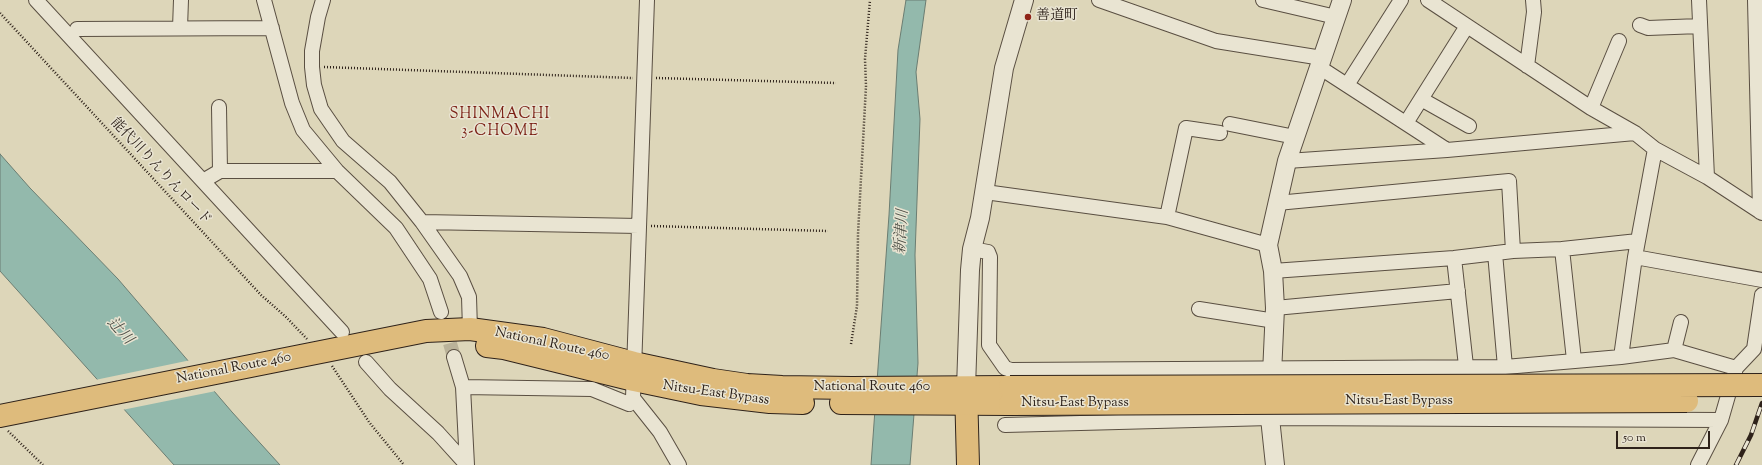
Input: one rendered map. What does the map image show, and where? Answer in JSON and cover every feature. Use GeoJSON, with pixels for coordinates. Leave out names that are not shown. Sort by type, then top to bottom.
{"type":"FeatureCollection","features":[{"type":"Feature","properties":{"kind":"main road","name":"National Route 460"},"geometry":{"type":"LineString","coordinates":[[2,420],[311,349],[394,338],[426,331],[470,329],[543,340],[634,380],[714,380],[852,396],[966,396]]}},
{"type":"Feature","properties":{"kind":"main road"},"geometry":{"type":"LineString","coordinates":[[394,338],[472,343],[504,348],[634,380]]}},
{"type":"Feature","properties":{"kind":"main road","name":"Nitsu-East Bypass"},"geometry":{"type":"LineString","coordinates":[[1008,405],[1762,385]]}},
{"type":"Feature","properties":{"kind":"main road"},"geometry":{"type":"LineString","coordinates":[[966,396],[968,465]]}},
{"type":"Feature","properties":{"kind":"main road","name":"Nitsu-East Bypass"},"geometry":{"type":"LineString","coordinates":[[966,396],[1008,405],[1762,400]]}},
{"type":"Feature","properties":{"kind":"street"},"geometry":{"type":"LineString","coordinates":[[36,0],[342,332]]}},
{"type":"Feature","properties":{"kind":"street"},"geometry":{"type":"LineString","coordinates":[[180,28],[181,0]]}},
{"type":"Feature","properties":{"kind":"street"},"geometry":{"type":"LineString","coordinates":[[264,0],[292,103],[303,130],[337,171],[396,228],[430,279],[441,312]]}},
{"type":"Feature","properties":{"kind":"street"},"geometry":{"type":"LineString","coordinates":[[323,0],[313,44],[312,67],[314,86],[321,109],[343,141],[390,182],[422,222],[460,276],[469,298],[470,329]]}},
{"type":"Feature","properties":{"kind":"street"},"geometry":{"type":"LineString","coordinates":[[463,387],[592,389],[629,404],[634,380],[647,0]]}},
{"type":"Feature","properties":{"kind":"street"},"geometry":{"type":"LineString","coordinates":[[966,396],[972,249],[985,192],[1004,68],[1024,0]]}},
{"type":"Feature","properties":{"kind":"street"},"geometry":{"type":"LineString","coordinates":[[1099,0],[1216,41],[1320,62],[1348,85],[1447,150]]}},
{"type":"Feature","properties":{"kind":"street"},"geometry":{"type":"LineString","coordinates":[[1262,0],[1336,17]]}},
{"type":"Feature","properties":{"kind":"street"},"geometry":{"type":"LineString","coordinates":[[1275,465],[1270,418],[1275,314],[1273,271],[1268,245],[1287,161],[1342,0]]}},
{"type":"Feature","properties":{"kind":"street"},"geometry":{"type":"LineString","coordinates":[[1348,85],[1401,0]]}},
{"type":"Feature","properties":{"kind":"street"},"geometry":{"type":"LineString","coordinates":[[1428,0],[1591,108],[1634,133],[1655,149],[1707,177],[1761,213]]}},
{"type":"Feature","properties":{"kind":"street"},"geometry":{"type":"LineString","coordinates":[[1527,66],[1534,12],[1533,0]]}},
{"type":"Feature","properties":{"kind":"street"},"geometry":{"type":"LineString","coordinates":[[1699,0],[1707,177]]}},
{"type":"Feature","properties":{"kind":"street"},"geometry":{"type":"LineString","coordinates":[[1755,0],[1761,213]]}},
{"type":"Feature","properties":{"kind":"street"},"geometry":{"type":"LineString","coordinates":[[1640,25],[1648,28],[1700,26]]}},
{"type":"Feature","properties":{"kind":"street"},"geometry":{"type":"LineString","coordinates":[[1406,123],[1467,26]]}},
{"type":"Feature","properties":{"kind":"street"},"geometry":{"type":"LineString","coordinates":[[77,29],[272,28]]}},
{"type":"Feature","properties":{"kind":"street"},"geometry":{"type":"LineString","coordinates":[[1591,108],[1619,41]]}},
{"type":"Feature","properties":{"kind":"street"},"geometry":{"type":"LineString","coordinates":[[1421,99],[1469,126]]}},
{"type":"Feature","properties":{"kind":"street"},"geometry":{"type":"LineString","coordinates":[[219,107],[220,171]]}},
{"type":"Feature","properties":{"kind":"street"},"geometry":{"type":"LineString","coordinates":[[1166,217],[1186,128],[1225,128],[1295,137]]}},
{"type":"Feature","properties":{"kind":"street"},"geometry":{"type":"LineString","coordinates":[[1287,161],[1447,150],[1634,133]]}},
{"type":"Feature","properties":{"kind":"street"},"geometry":{"type":"LineString","coordinates":[[1621,357],[1635,257],[1655,149]]}},
{"type":"Feature","properties":{"kind":"street"},"geometry":{"type":"LineString","coordinates":[[203,181],[220,171],[337,171]]}},
{"type":"Feature","properties":{"kind":"street"},"geometry":{"type":"LineString","coordinates":[[1277,203],[1509,181],[1513,251]]}},
{"type":"Feature","properties":{"kind":"street"},"geometry":{"type":"LineString","coordinates":[[985,192],[1166,217],[1268,245]]}},
{"type":"Feature","properties":{"kind":"street"},"geometry":{"type":"LineString","coordinates":[[422,222],[639,226]]}},
{"type":"Feature","properties":{"kind":"street"},"geometry":{"type":"LineString","coordinates":[[1273,271],[1454,258],[1513,251],[1562,249],[1638,241]]}},
{"type":"Feature","properties":{"kind":"street"},"geometry":{"type":"LineString","coordinates":[[972,249],[988,252],[990,257],[989,345],[1005,368],[1011,370],[1466,366],[1505,367],[1621,357],[1674,350],[1736,368]]}},
{"type":"Feature","properties":{"kind":"street"},"geometry":{"type":"LineString","coordinates":[[1562,249],[1574,360]]}},
{"type":"Feature","properties":{"kind":"street"},"geometry":{"type":"LineString","coordinates":[[1495,254],[1505,367]]}},
{"type":"Feature","properties":{"kind":"street"},"geometry":{"type":"LineString","coordinates":[[1635,257],[1762,280]]}},
{"type":"Feature","properties":{"kind":"street"},"geometry":{"type":"LineString","coordinates":[[1454,258],[1466,366]]}},
{"type":"Feature","properties":{"kind":"street"},"geometry":{"type":"LineString","coordinates":[[1199,309],[1275,314],[1458,291]]}},
{"type":"Feature","properties":{"kind":"street"},"geometry":{"type":"LineString","coordinates":[[1698,465],[1721,420],[1736,368],[1754,349],[1762,295]]}},
{"type":"Feature","properties":{"kind":"street"},"geometry":{"type":"LineString","coordinates":[[1674,350],[1681,322]]}},
{"type":"Feature","properties":{"kind":"street"},"geometry":{"type":"LineString","coordinates":[[454,358],[463,387],[467,465]]}},
{"type":"Feature","properties":{"kind":"street"},"geometry":{"type":"LineString","coordinates":[[366,362],[390,389],[438,433],[467,465]]}},
{"type":"Feature","properties":{"kind":"street"},"geometry":{"type":"LineString","coordinates":[[634,380],[660,432],[679,465]]}},
{"type":"Feature","properties":{"kind":"street"},"geometry":{"type":"LineString","coordinates":[[1008,405],[1270,418],[1721,420]]}},
{"type":"Feature","properties":{"kind":"path"},"geometry":{"type":"LineString","coordinates":[[852,344],[857,306],[858,234],[866,86],[865,59],[870,0]]}},
{"type":"Feature","properties":{"kind":"path","name":"能代川りんりんロード"},"geometry":{"type":"LineString","coordinates":[[0,13],[261,295],[300,331],[311,349],[332,366],[368,422],[404,465]]}},
{"type":"Feature","properties":{"kind":"path"},"geometry":{"type":"LineString","coordinates":[[312,67],[836,83]]}},
{"type":"Feature","properties":{"kind":"path"},"geometry":{"type":"LineString","coordinates":[[639,226],[828,231]]}},
{"type":"Feature","properties":{"kind":"path"},"geometry":{"type":"LineString","coordinates":[[2,420],[43,465]]}},
{"type":"Feature","properties":{"kind":"water","name":"新津川"},"geometry":{"type":"Polygon","coordinates":[[[906,0],[926,0],[916,72],[920,119],[915,255],[918,363],[910,465],[871,465],[889,215],[898,50],[906,0]]]}},
{"type":"Feature","properties":{"kind":"water","name":"辻川"},"geometry":{"type":"Polygon","coordinates":[[[0,154],[30,188],[118,279],[232,412],[280,465],[174,465],[0,271],[0,154]]]}},
{"type":"Feature","properties":{"kind":"pier"},"geometry":{"type":"Polygon","coordinates":[[[191,360],[216,391],[122,410],[95,380],[191,360]]]}},
{"type":"Feature","properties":{"kind":"tunnel"},"geometry":{"type":"LineString","coordinates":[[444,323],[454,357]]}},
{"type":"Feature","properties":{"kind":"railway"},"geometry":{"type":"LineString","coordinates":[[1736,465],[1751,435],[1762,403]]}},
{"type":"Feature","properties":{"kind":"place","name":"善道町"},"geometry":{"type":"Point","coordinates":[1028,17]}},
{"type":"Feature","properties":{"kind":"district","name":"SHINMACHI 3-CHOME"},"geometry":{"type":"Point","coordinates":[500,124]}}]}
